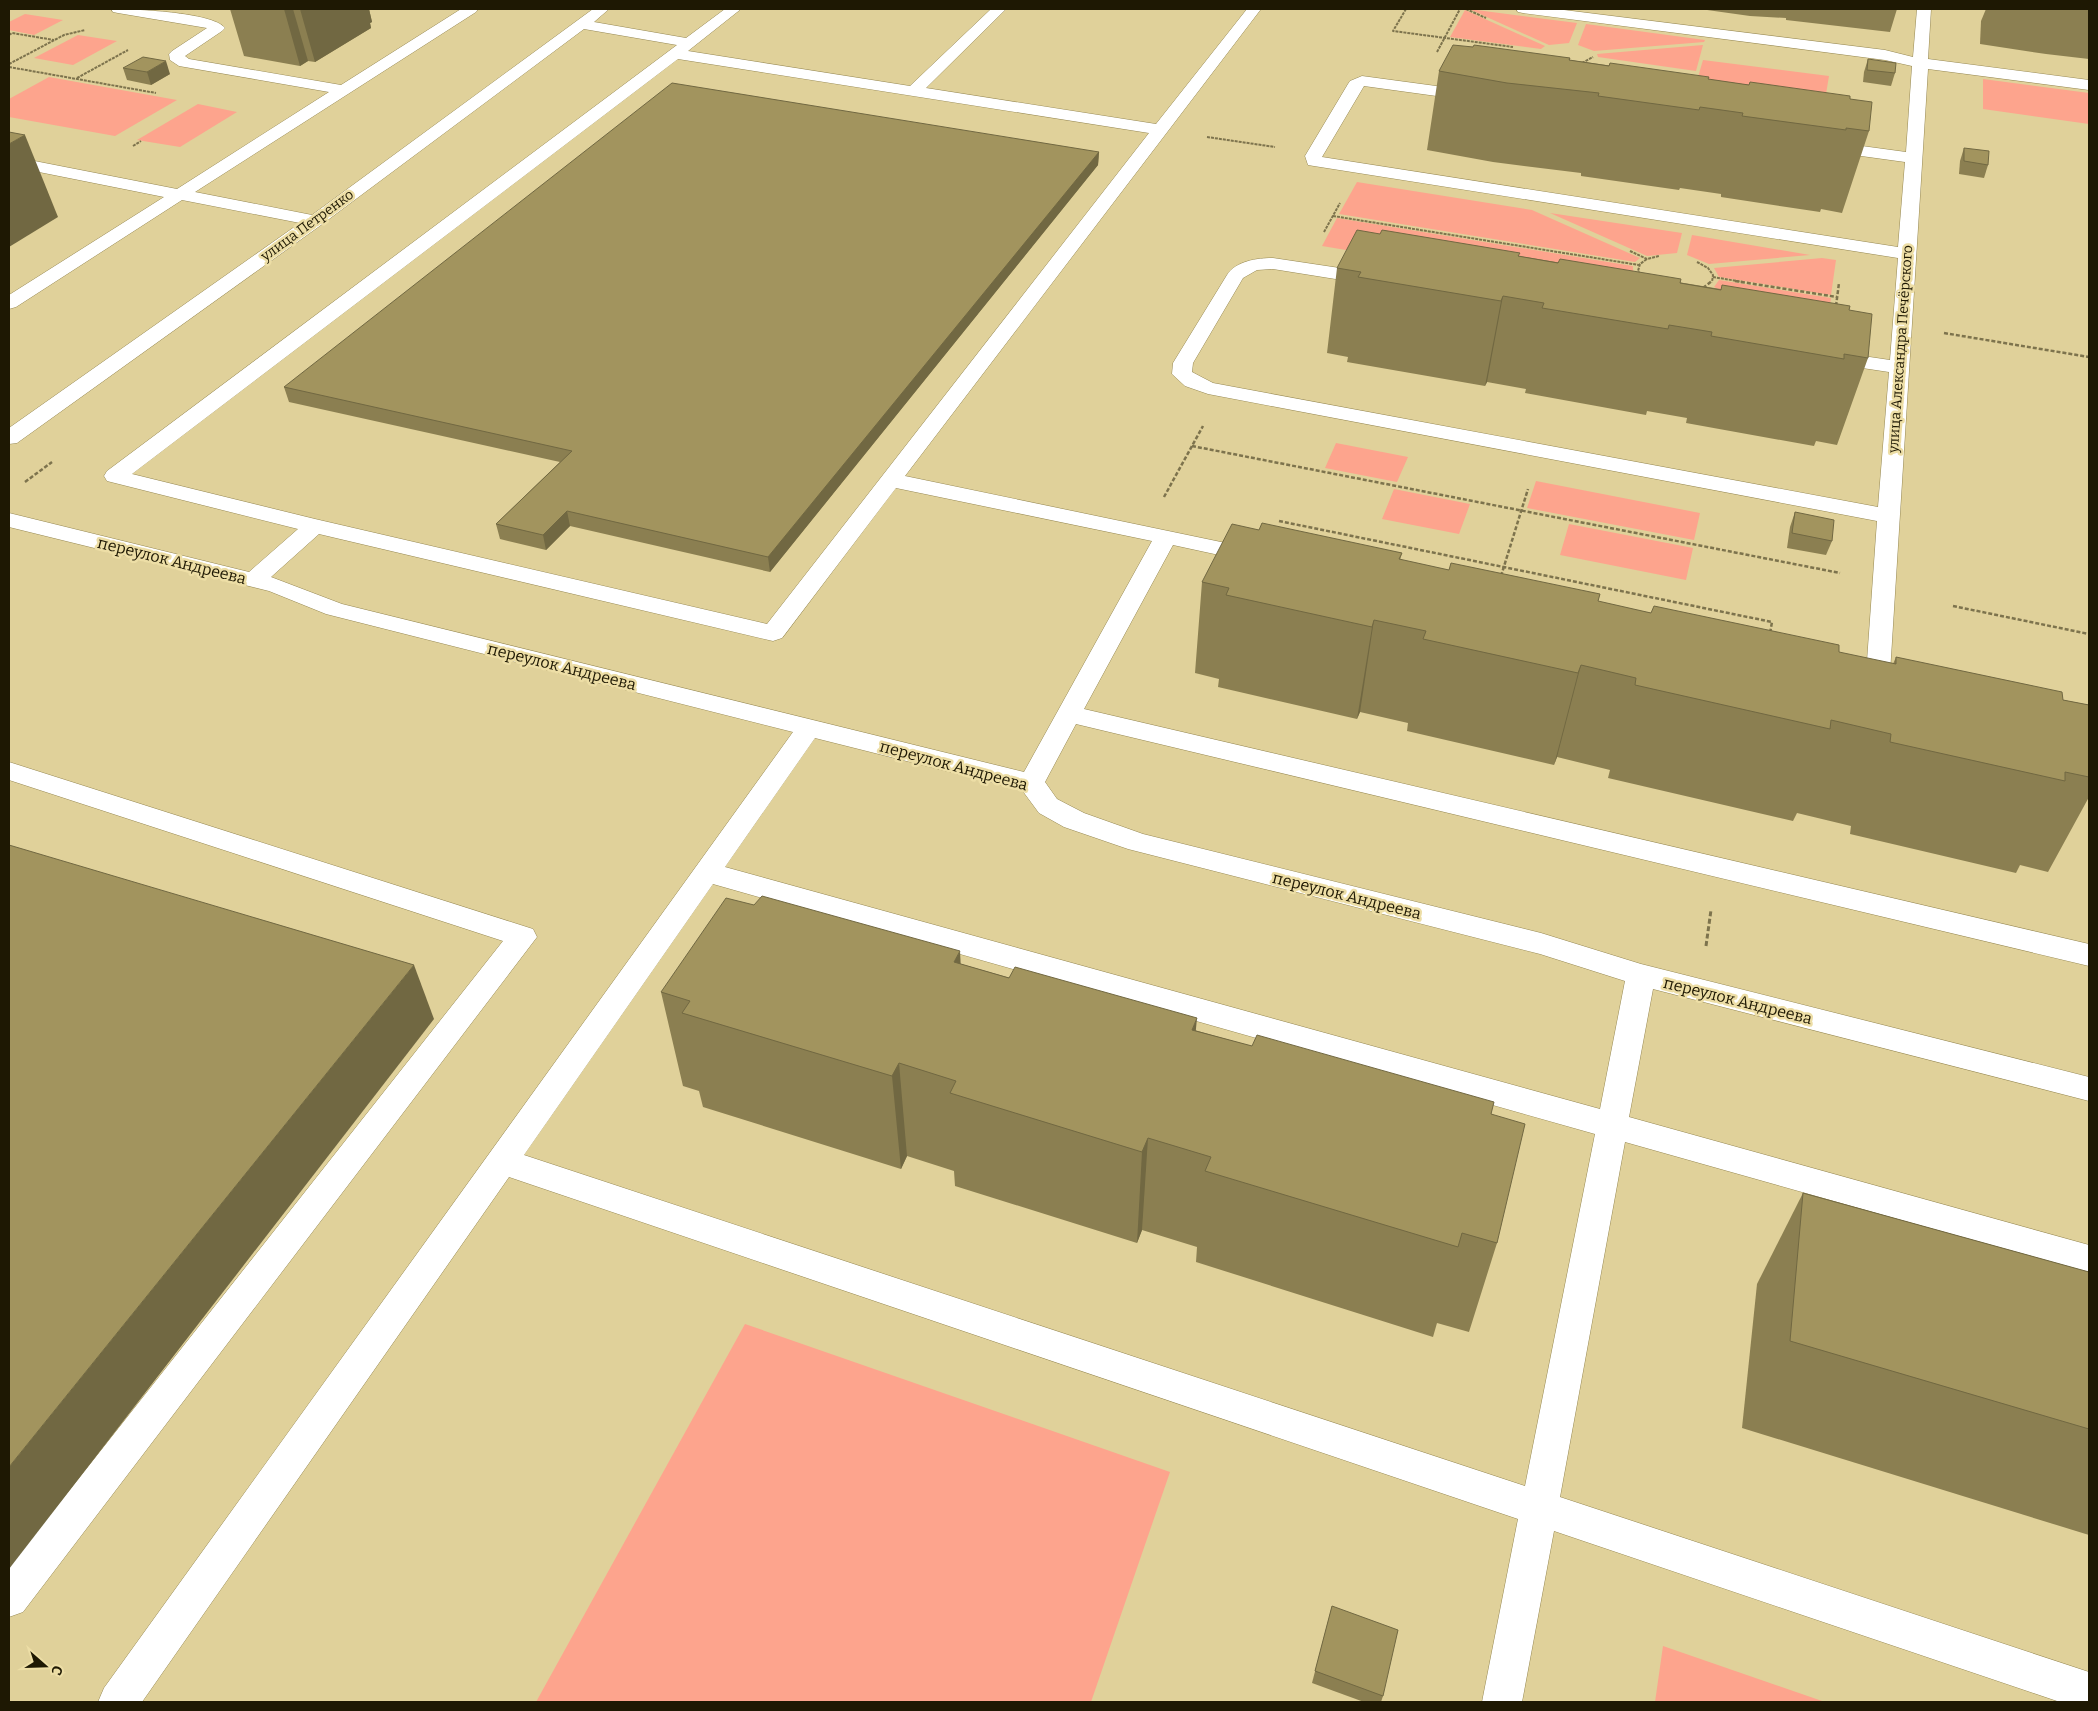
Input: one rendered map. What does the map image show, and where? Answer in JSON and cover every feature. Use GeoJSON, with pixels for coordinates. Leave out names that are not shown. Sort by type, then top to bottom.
{"type":"FeatureCollection","features":[{"type":"Feature","properties":{"kind":"street"},"geometry":{"type":"LineString","coordinates":[[118,9],[212,24],[217,28],[177,54],[178,60],[186,63],[343,90]]}},
{"type":"Feature","properties":{"kind":"street"},"geometry":{"type":"LineString","coordinates":[[9,303],[471,9]]}},
{"type":"Feature","properties":{"kind":"street","name":"улица Петренко"},"geometry":{"type":"LineString","coordinates":[[9,438],[315,220],[602,9]]}},
{"type":"Feature","properties":{"kind":"street"},"geometry":{"type":"LineString","coordinates":[[734,9],[115,476],[314,526],[772,633],[1254,9]]}},
{"type":"Feature","properties":{"kind":"street"},"geometry":{"type":"LineString","coordinates":[[913,92],[999,9]]}},
{"type":"Feature","properties":{"kind":"street"},"geometry":{"type":"LineString","coordinates":[[1524,9],[1885,56],[1921,63],[2089,85]]}},
{"type":"Feature","properties":{"kind":"street","name":"улица Александра Печёрского"},"geometry":{"type":"LineString","coordinates":[[1877,689],[1924,9]]}},
{"type":"Feature","properties":{"kind":"street"},"geometry":{"type":"LineString","coordinates":[[581,24],[690,43]]}},
{"type":"Feature","properties":{"kind":"street"},"geometry":{"type":"LineString","coordinates":[[675,54],[1160,130]]}},
{"type":"Feature","properties":{"kind":"street"},"geometry":{"type":"LineString","coordinates":[[1485,97],[1371,81],[1356,84],[1315,152],[1313,156],[1314,161],[1358,170],[1907,254]]}},
{"type":"Feature","properties":{"kind":"street"},"geometry":{"type":"LineString","coordinates":[[1806,143],[1914,158]]}},
{"type":"Feature","properties":{"kind":"street"},"geometry":{"type":"LineString","coordinates":[[9,162],[315,220]]}},
{"type":"Feature","properties":{"kind":"street"},"geometry":{"type":"LineString","coordinates":[[1391,282],[1264,262],[1245,267],[1236,275],[1183,363],[1182,374],[1192,382],[1223,390],[1889,516]]}},
{"type":"Feature","properties":{"kind":"street"},"geometry":{"type":"LineString","coordinates":[[1810,353],[1899,368]]}},
{"type":"Feature","properties":{"kind":"street"},"geometry":{"type":"LineString","coordinates":[[891,480],[1281,561]]}},
{"type":"Feature","properties":{"kind":"street","name":"переулок Андреева"},"geometry":{"type":"LineString","coordinates":[[9,520],[277,586],[334,610],[1032,783],[1048,806],[1074,820],[1138,842],[1541,944],[1641,976],[2089,1089]]}},
{"type":"Feature","properties":{"kind":"street"},"geometry":{"type":"LineString","coordinates":[[254,580],[314,526]]}},
{"type":"Feature","properties":{"kind":"street"},"geometry":{"type":"LineString","coordinates":[[1032,783],[1166,537]]}},
{"type":"Feature","properties":{"kind":"street"},"geometry":{"type":"LineString","coordinates":[[1852,681],[1902,700]]}},
{"type":"Feature","properties":{"kind":"street"},"geometry":{"type":"LineString","coordinates":[[1069,714],[2089,955]]}},
{"type":"Feature","properties":{"kind":"street"},"geometry":{"type":"LineString","coordinates":[[118,1702],[809,728]]}},
{"type":"Feature","properties":{"kind":"street"},"geometry":{"type":"LineString","coordinates":[[9,771],[523,936],[9,1598]]}},
{"type":"Feature","properties":{"kind":"street"},"geometry":{"type":"LineString","coordinates":[[706,872],[2089,1259]]}},
{"type":"Feature","properties":{"kind":"street"},"geometry":{"type":"LineString","coordinates":[[1502,1702],[1641,976]]}},
{"type":"Feature","properties":{"kind":"street"},"geometry":{"type":"LineString","coordinates":[[502,1161],[2089,1692]]}},
{"type":"Feature","properties":{"kind":"path"},"geometry":{"type":"LineString","coordinates":[[1406,9],[1393,31],[1518,48]]}},
{"type":"Feature","properties":{"kind":"path"},"geometry":{"type":"LineString","coordinates":[[1418,88],[1460,9]]}},
{"type":"Feature","properties":{"kind":"path"},"geometry":{"type":"LineString","coordinates":[[9,65],[55,40],[88,29]]}},
{"type":"Feature","properties":{"kind":"path"},"geometry":{"type":"LineString","coordinates":[[9,35],[12,33],[55,40]]}},
{"type":"Feature","properties":{"kind":"path"},"geometry":{"type":"LineString","coordinates":[[76,78],[132,48]]}},
{"type":"Feature","properties":{"kind":"path"},"geometry":{"type":"LineString","coordinates":[[1584,63],[1592,67]]}},
{"type":"Feature","properties":{"kind":"path"},"geometry":{"type":"LineString","coordinates":[[9,65],[160,93]]}},
{"type":"Feature","properties":{"kind":"path"},"geometry":{"type":"LineString","coordinates":[[1160,130],[1315,152]]}},
{"type":"Feature","properties":{"kind":"path"},"geometry":{"type":"LineString","coordinates":[[125,143],[144,146]]}},
{"type":"Feature","properties":{"kind":"path"},"geometry":{"type":"LineString","coordinates":[[1320,238],[1358,170]]}},
{"type":"Feature","properties":{"kind":"path"},"geometry":{"type":"LineString","coordinates":[[1333,216],[1640,265]]}},
{"type":"Feature","properties":{"kind":"path"},"geometry":{"type":"LineString","coordinates":[[1835,314],[1844,244]]}},
{"type":"Feature","properties":{"kind":"path"},"geometry":{"type":"LineString","coordinates":[[1642,278],[1638,271],[1640,265],[1647,259],[1665,256]]}},
{"type":"Feature","properties":{"kind":"path"},"geometry":{"type":"LineString","coordinates":[[1693,260],[1708,268],[1713,278]]}},
{"type":"Feature","properties":{"kind":"path"},"geometry":{"type":"LineString","coordinates":[[1713,278],[1837,298]]}},
{"type":"Feature","properties":{"kind":"path"},"geometry":{"type":"LineString","coordinates":[[1700,289],[1712,282],[1713,278]]}},
{"type":"Feature","properties":{"kind":"path"},"geometry":{"type":"LineString","coordinates":[[1902,326],[2089,357]]}},
{"type":"Feature","properties":{"kind":"path"},"geometry":{"type":"LineString","coordinates":[[1173,500],[1164,496],[1223,390]]}},
{"type":"Feature","properties":{"kind":"path"},"geometry":{"type":"LineString","coordinates":[[1192,446],[1884,582]]}},
{"type":"Feature","properties":{"kind":"path"},"geometry":{"type":"LineString","coordinates":[[1500,577],[1540,450]]}},
{"type":"Feature","properties":{"kind":"path"},"geometry":{"type":"LineString","coordinates":[[1270,520],[1772,622],[1769,639]]}},
{"type":"Feature","properties":{"kind":"path"},"geometry":{"type":"LineString","coordinates":[[1953,606],[2089,634]]}},
{"type":"Feature","properties":{"kind":"path"},"geometry":{"type":"LineString","coordinates":[[1704,955],[1712,906]]}},
{"type":"Feature","properties":{"kind":"shaded area"},"geometry":{"type":"Polygon","coordinates":[[[1469,9],[1577,23],[1569,43],[1549,45],[1469,9]]]}},
{"type":"Feature","properties":{"kind":"shaded area"},"geometry":{"type":"Polygon","coordinates":[[[1465,10],[1545,46],[1541,49],[1450,37],[1465,10]]]}},
{"type":"Feature","properties":{"kind":"shaded area"},"geometry":{"type":"Polygon","coordinates":[[[25,14],[63,20],[34,35],[9,30],[9,22],[25,14]]]}},
{"type":"Feature","properties":{"kind":"shaded area"},"geometry":{"type":"Polygon","coordinates":[[[1586,24],[1705,40],[1704,42],[1594,51],[1578,45],[1586,24]]]}},
{"type":"Feature","properties":{"kind":"shaded area"},"geometry":{"type":"Polygon","coordinates":[[[78,35],[117,41],[73,65],[34,58],[78,35]]]}},
{"type":"Feature","properties":{"kind":"shaded area"},"geometry":{"type":"Polygon","coordinates":[[[1703,45],[1696,71],[1598,57],[1597,54],[1703,45]]]}},
{"type":"Feature","properties":{"kind":"shaded area"},"geometry":{"type":"Polygon","coordinates":[[[1703,60],[1829,76],[1823,112],[1693,94],[1703,60]]]}},
{"type":"Feature","properties":{"kind":"shaded area"},"geometry":{"type":"Polygon","coordinates":[[[49,77],[177,100],[115,136],[9,117],[9,99],[49,77]]]}},
{"type":"Feature","properties":{"kind":"shaded area"},"geometry":{"type":"Polygon","coordinates":[[[1983,79],[2089,93],[2089,124],[1983,109],[1983,79]]]}},
{"type":"Feature","properties":{"kind":"shaded area"},"geometry":{"type":"Polygon","coordinates":[[[198,104],[237,112],[180,147],[137,140],[198,104]]]}},
{"type":"Feature","properties":{"kind":"shaded area"},"geometry":{"type":"Polygon","coordinates":[[[1357,182],[1532,210],[1640,258],[1635,262],[1339,214],[1357,182]]]}},
{"type":"Feature","properties":{"kind":"shaded area"},"geometry":{"type":"Polygon","coordinates":[[[1550,213],[1682,233],[1677,253],[1647,256],[1550,213]]]}},
{"type":"Feature","properties":{"kind":"shaded area"},"geometry":{"type":"Polygon","coordinates":[[[1337,218],[1633,266],[1633,271],[1639,281],[1664,303],[1322,246],[1337,218]]]}},
{"type":"Feature","properties":{"kind":"shaded area"},"geometry":{"type":"Polygon","coordinates":[[[1692,235],[1810,255],[1709,264],[1687,255],[1692,235]]]}},
{"type":"Feature","properties":{"kind":"shaded area"},"geometry":{"type":"Polygon","coordinates":[[[1822,258],[1836,260],[1831,295],[1719,277],[1714,268],[1822,258]]]}},
{"type":"Feature","properties":{"kind":"shaded area"},"geometry":{"type":"Polygon","coordinates":[[[1719,280],[1831,298],[1827,327],[1789,321],[1714,287],[1719,280]]]}},
{"type":"Feature","properties":{"kind":"shaded area"},"geometry":{"type":"Polygon","coordinates":[[[1336,443],[1408,457],[1397,482],[1325,468],[1336,443]]]}},
{"type":"Feature","properties":{"kind":"shaded area"},"geometry":{"type":"Polygon","coordinates":[[[1536,481],[1700,513],[1694,540],[1527,508],[1536,481]]]}},
{"type":"Feature","properties":{"kind":"shaded area"},"geometry":{"type":"Polygon","coordinates":[[[1394,489],[1470,504],[1459,534],[1382,519],[1394,489]]]}},
{"type":"Feature","properties":{"kind":"shaded area"},"geometry":{"type":"Polygon","coordinates":[[[1569,524],[1693,548],[1686,580],[1560,555],[1569,524]]]}},
{"type":"Feature","properties":{"kind":"shaded area"},"geometry":{"type":"Polygon","coordinates":[[[745,1324],[1170,1472],[1091,1702],[536,1702],[745,1324]]]}},
{"type":"Feature","properties":{"kind":"shaded area"},"geometry":{"type":"Polygon","coordinates":[[[1663,1646],[1825,1702],[1655,1702],[1663,1646]]]}},
{"type":"Feature","properties":{"kind":"building"},"geometry":{"type":"Polygon","coordinates":[[[1453,45],[1473,47],[1474,45],[1570,58],[1569,60],[1609,66],[1610,63],[1709,77],[1708,79],[1749,85],[1750,82],[1850,96],[1850,99],[1872,102],[1869,131],[1846,128],[1846,130],[1742,116],[1743,113],[1700,107],[1699,110],[1598,96],[1599,93],[1507,83],[1439,71],[1453,45]]]}},
{"type":"Feature","properties":{"kind":"building"},"geometry":{"type":"Polygon","coordinates":[[[143,57],[166,61],[147,72],[123,68],[143,57]]]}},
{"type":"Feature","properties":{"kind":"building"},"geometry":{"type":"Polygon","coordinates":[[[1868,59],[1896,63],[1895,73],[1867,70],[1868,59]]]}},
{"type":"Feature","properties":{"kind":"building"},"geometry":{"type":"Polygon","coordinates":[[[672,83],[1099,152],[768,557],[567,511],[543,535],[496,524],[572,451],[284,387],[672,83]]]}},
{"type":"Feature","properties":{"kind":"building"},"geometry":{"type":"Polygon","coordinates":[[[9,132],[25,135],[9,144],[9,132]]]}},
{"type":"Feature","properties":{"kind":"building"},"geometry":{"type":"Polygon","coordinates":[[[1964,148],[1989,151],[1988,165],[1964,161],[1964,148]]]}},
{"type":"Feature","properties":{"kind":"building"},"geometry":{"type":"Polygon","coordinates":[[[1357,230],[1380,234],[1382,230],[1520,253],[1518,256],[1558,263],[1560,259],[1681,279],[1680,283],[1721,290],[1722,285],[1850,306],[1849,310],[1872,314],[1868,358],[1844,354],[1844,359],[1711,336],[1712,332],[1669,325],[1668,329],[1542,308],[1544,303],[1503,296],[1501,301],[1358,277],[1361,272],[1337,268],[1357,230]]]}},
{"type":"Feature","properties":{"kind":"building"},"geometry":{"type":"Polygon","coordinates":[[[1795,512],[1834,520],[1832,541],[1792,533],[1795,512]]]}},
{"type":"Feature","properties":{"kind":"building"},"geometry":{"type":"Polygon","coordinates":[[[1262,523],[1402,553],[1399,559],[1449,570],[1451,563],[1600,594],[1598,601],[1651,613],[1654,606],[1839,645],[1839,652],[1896,664],[1896,657],[2062,692],[2063,700],[2089,705],[2089,777],[2065,772],[2065,781],[1890,742],[1891,734],[1831,720],[1830,729],[1635,685],[1636,678],[1581,665],[1578,673],[1423,639],[1426,631],[1374,620],[1372,627],[1226,595],[1229,588],[1202,582],[1232,524],[1259,530],[1262,523]]]}},
{"type":"Feature","properties":{"kind":"building"},"geometry":{"type":"Polygon","coordinates":[[[9,845],[414,965],[9,1467],[9,845]]]}},
{"type":"Feature","properties":{"kind":"building"},"geometry":{"type":"Polygon","coordinates":[[[762,896],[960,951],[954,962],[1009,978],[1015,967],[1197,1018],[1192,1030],[1252,1046],[1257,1035],[1494,1102],[1491,1114],[1525,1124],[1497,1243],[1462,1233],[1458,1247],[1205,1171],[1211,1157],[1148,1138],[1142,1152],[950,1093],[956,1081],[899,1063],[892,1076],[682,1013],[690,1001],[661,992],[726,898],[754,905],[762,896]]]}},
{"type":"Feature","properties":{"kind":"building"},"geometry":{"type":"Polygon","coordinates":[[[1803,1193],[2089,1272],[2089,1429],[1790,1341],[1803,1193]]]}},
{"type":"Feature","properties":{"kind":"building"},"geometry":{"type":"Polygon","coordinates":[[[1332,1606],[1398,1630],[1383,1696],[1315,1671],[1332,1606]]]}}]}
